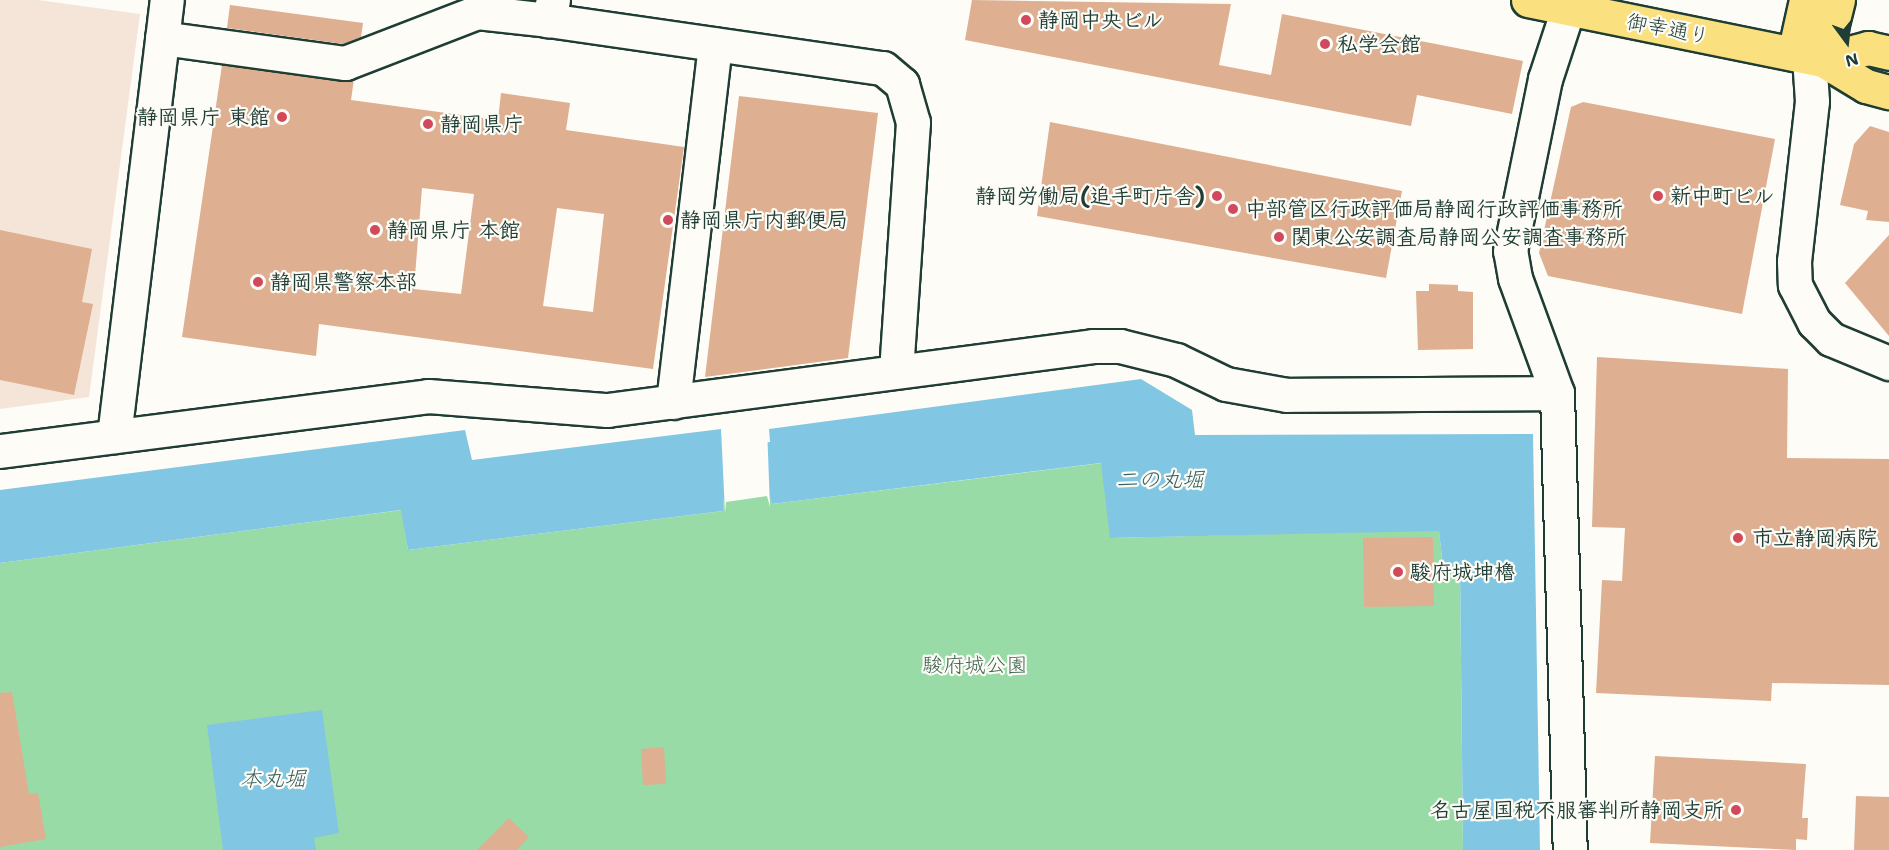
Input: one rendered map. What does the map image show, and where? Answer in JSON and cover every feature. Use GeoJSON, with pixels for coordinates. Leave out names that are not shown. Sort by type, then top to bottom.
{"type":"FeatureCollection","features":[{"type":"Feature","properties":{"kind":"main road","name":"御幸通り"},"geometry":{"type":"LineString","coordinates":[[1528,0],[1809,57]]}},
{"type":"Feature","properties":{"kind":"main road"},"geometry":{"type":"LineString","coordinates":[[1806,0],[1809,57]]}},
{"type":"Feature","properties":{"kind":"main road"},"geometry":{"type":"LineString","coordinates":[[1809,57],[1838,0]]}},
{"type":"Feature","properties":{"kind":"main road"},"geometry":{"type":"LineString","coordinates":[[1809,57],[1868,48],[1889,53]]}},
{"type":"Feature","properties":{"kind":"main road"},"geometry":{"type":"LineString","coordinates":[[1809,57],[1866,86],[1889,92]]}},
{"type":"Feature","properties":{"kind":"street"},"geometry":{"type":"LineString","coordinates":[[114,436],[167,0]]}},
{"type":"Feature","properties":{"kind":"street"},"geometry":{"type":"LineString","coordinates":[[1568,9],[1545,79],[1510,251],[1515,278],[1557,393],[1570,850]]}},
{"type":"Feature","properties":{"kind":"street"},"geometry":{"type":"LineString","coordinates":[[162,38],[345,63],[477,12],[551,10],[715,44],[883,68],[902,84],[913,123],[896,370]]}},
{"type":"Feature","properties":{"kind":"street"},"geometry":{"type":"LineString","coordinates":[[672,402],[715,44]]}},
{"type":"Feature","properties":{"kind":"street"},"geometry":{"type":"LineString","coordinates":[[1809,57],[1812,101],[1794,261],[1796,285],[1814,322],[1831,339],[1889,363]]}},
{"type":"Feature","properties":{"kind":"street"},"geometry":{"type":"LineString","coordinates":[[0,451],[428,396],[607,410],[896,370],[1120,346],[1176,360],[1226,384],[1287,395],[1557,393]]}},
{"type":"Feature","properties":{"kind":"shaded area"},"geometry":{"type":"Polygon","coordinates":[[[0,0],[38,0],[140,14],[89,397],[0,409],[0,0]]]}},
{"type":"Feature","properties":{"kind":"green space","name":"駿府城公園"},"geometry":{"type":"Polygon","coordinates":[[[1102,463],[1111,538],[1439,530],[1443,567],[1460,567],[1463,850],[0,850],[0,563],[402,510],[408,550],[723,511],[723,500],[770,493],[772,504],[1102,463]]]}},
{"type":"Feature","properties":{"kind":"water","name":"二の丸堀"},"geometry":{"type":"Polygon","coordinates":[[[1141,379],[1192,410],[1195,435],[1533,434],[1540,850],[1463,850],[1460,567],[1443,567],[1439,531],[1110,538],[1101,463],[772,504],[769,493],[723,500],[723,511],[408,550],[401,510],[0,563],[0,490],[465,430],[472,460],[721,429],[723,447],[770,442],[769,429],[1141,379]]]}},
{"type":"Feature","properties":{"kind":"water","name":"本丸堀"},"geometry":{"type":"Polygon","coordinates":[[[322,710],[339,833],[314,838],[316,850],[223,850],[207,725],[322,710]]]}},
{"type":"Feature","properties":{"kind":"pier"},"geometry":{"type":"Polygon","coordinates":[[[767,427],[770,507],[767,496],[726,502],[725,513],[721,428],[725,444],[767,440],[767,427]]]}},
{"type":"Feature","properties":{"kind":"building"},"geometry":{"type":"Polygon","coordinates":[[[972,0],[1231,4],[1219,65],[1271,75],[1282,14],[1523,61],[1512,114],[1417,95],[1411,126],[965,40],[972,0]]]}},
{"type":"Feature","properties":{"kind":"building"},"geometry":{"type":"Polygon","coordinates":[[[230,5],[363,23],[361,37],[343,44],[227,28],[230,5]]]}},
{"type":"Feature","properties":{"kind":"building","name":"静岡県庁 本館"},"geometry":{"type":"Polygon","coordinates":[[[222,65],[354,79],[351,100],[498,120],[501,93],[570,103],[566,130],[684,147],[653,369],[319,324],[316,356],[182,337],[222,65]],[[422,188],[414,289],[461,294],[474,194],[422,188]],[[557,208],[543,306],[593,312],[604,214],[557,208]]]}},
{"type":"Feature","properties":{"kind":"building"},"geometry":{"type":"Polygon","coordinates":[[[739,96],[878,113],[848,358],[705,377],[739,96]]]}},
{"type":"Feature","properties":{"kind":"building","name":"新中町ビル"},"geometry":{"type":"Polygon","coordinates":[[[1583,102],[1775,139],[1742,314],[1548,276],[1539,253],[1571,107],[1583,102]]]}},
{"type":"Feature","properties":{"kind":"building"},"geometry":{"type":"Polygon","coordinates":[[[1050,122],[1402,191],[1386,278],[1037,216],[1050,122]]]}},
{"type":"Feature","properties":{"kind":"building"},"geometry":{"type":"Polygon","coordinates":[[[1870,126],[1889,132],[1889,222],[1866,220],[1868,211],[1840,205],[1854,144],[1870,126]]]}},
{"type":"Feature","properties":{"kind":"building"},"geometry":{"type":"Polygon","coordinates":[[[0,230],[92,249],[82,302],[93,304],[74,395],[0,380],[0,230]]]}},
{"type":"Feature","properties":{"kind":"building"},"geometry":{"type":"Polygon","coordinates":[[[1889,235],[1889,336],[1845,283],[1889,235]]]}},
{"type":"Feature","properties":{"kind":"building"},"geometry":{"type":"Polygon","coordinates":[[[1429,284],[1458,285],[1458,291],[1473,292],[1473,349],[1418,350],[1416,291],[1429,291],[1429,284]]]}},
{"type":"Feature","properties":{"kind":"building"},"geometry":{"type":"Polygon","coordinates":[[[1597,357],[1788,369],[1787,458],[1889,459],[1889,685],[1772,683],[1771,701],[1596,693],[1602,580],[1622,581],[1625,528],[1592,527],[1597,357]]]}},
{"type":"Feature","properties":{"kind":"building","name":"駿府城坤櫓"},"geometry":{"type":"Polygon","coordinates":[[[1433,537],[1434,606],[1364,607],[1363,538],[1433,537]]]}},
{"type":"Feature","properties":{"kind":"building"},"geometry":{"type":"Polygon","coordinates":[[[12,692],[29,794],[38,793],[46,839],[0,847],[0,693],[12,692]]]}},
{"type":"Feature","properties":{"kind":"building"},"geometry":{"type":"Polygon","coordinates":[[[664,747],[666,784],[643,785],[641,749],[664,747]]]}},
{"type":"Feature","properties":{"kind":"building"},"geometry":{"type":"Polygon","coordinates":[[[1655,756],[1806,764],[1802,818],[1808,818],[1807,840],[1796,839],[1796,850],[1650,843],[1655,756]]]}},
{"type":"Feature","properties":{"kind":"building"},"geometry":{"type":"Polygon","coordinates":[[[1856,796],[1889,797],[1889,850],[1854,850],[1856,796]]]}},
{"type":"Feature","properties":{"kind":"building"},"geometry":{"type":"Polygon","coordinates":[[[509,818],[529,837],[517,850],[477,850],[509,818]]]}},
{"type":"Feature","properties":{"kind":"place","name":"静岡中央ビル"},"geometry":{"type":"Point","coordinates":[1026,20]}},
{"type":"Feature","properties":{"kind":"place","name":"私学会館"},"geometry":{"type":"Point","coordinates":[1325,44]}},
{"type":"Feature","properties":{"kind":"place","name":"静岡県庁 東館"},"geometry":{"type":"Point","coordinates":[282,117]}},
{"type":"Feature","properties":{"kind":"place","name":"静岡県庁"},"geometry":{"type":"Point","coordinates":[428,124]}},
{"type":"Feature","properties":{"kind":"place","name":"静岡労働局(追手町庁舎)"},"geometry":{"type":"Point","coordinates":[1217,196]}},
{"type":"Feature","properties":{"kind":"place","name":"新中町ビル"},"geometry":{"type":"Point","coordinates":[1658,196]}},
{"type":"Feature","properties":{"kind":"place","name":"中部管区行政評価局静岡行政評価事務所"},"geometry":{"type":"Point","coordinates":[1233,209]}},
{"type":"Feature","properties":{"kind":"place","name":"静岡県庁内郵便局"},"geometry":{"type":"Point","coordinates":[668,220]}},
{"type":"Feature","properties":{"kind":"place","name":"静岡県庁 本館"},"geometry":{"type":"Point","coordinates":[375,230]}},
{"type":"Feature","properties":{"kind":"place","name":"関東公安調査局静岡公安調査事務所"},"geometry":{"type":"Point","coordinates":[1279,237]}},
{"type":"Feature","properties":{"kind":"place","name":"静岡県警察本部"},"geometry":{"type":"Point","coordinates":[258,282]}},
{"type":"Feature","properties":{"kind":"place","name":"市立静岡病院"},"geometry":{"type":"Point","coordinates":[1738,538]}},
{"type":"Feature","properties":{"kind":"place","name":"駿府城坤櫓"},"geometry":{"type":"Point","coordinates":[1398,572]}},
{"type":"Feature","properties":{"kind":"place","name":"名古屋国税不服審判所静岡支所"},"geometry":{"type":"Point","coordinates":[1736,810]}}]}
